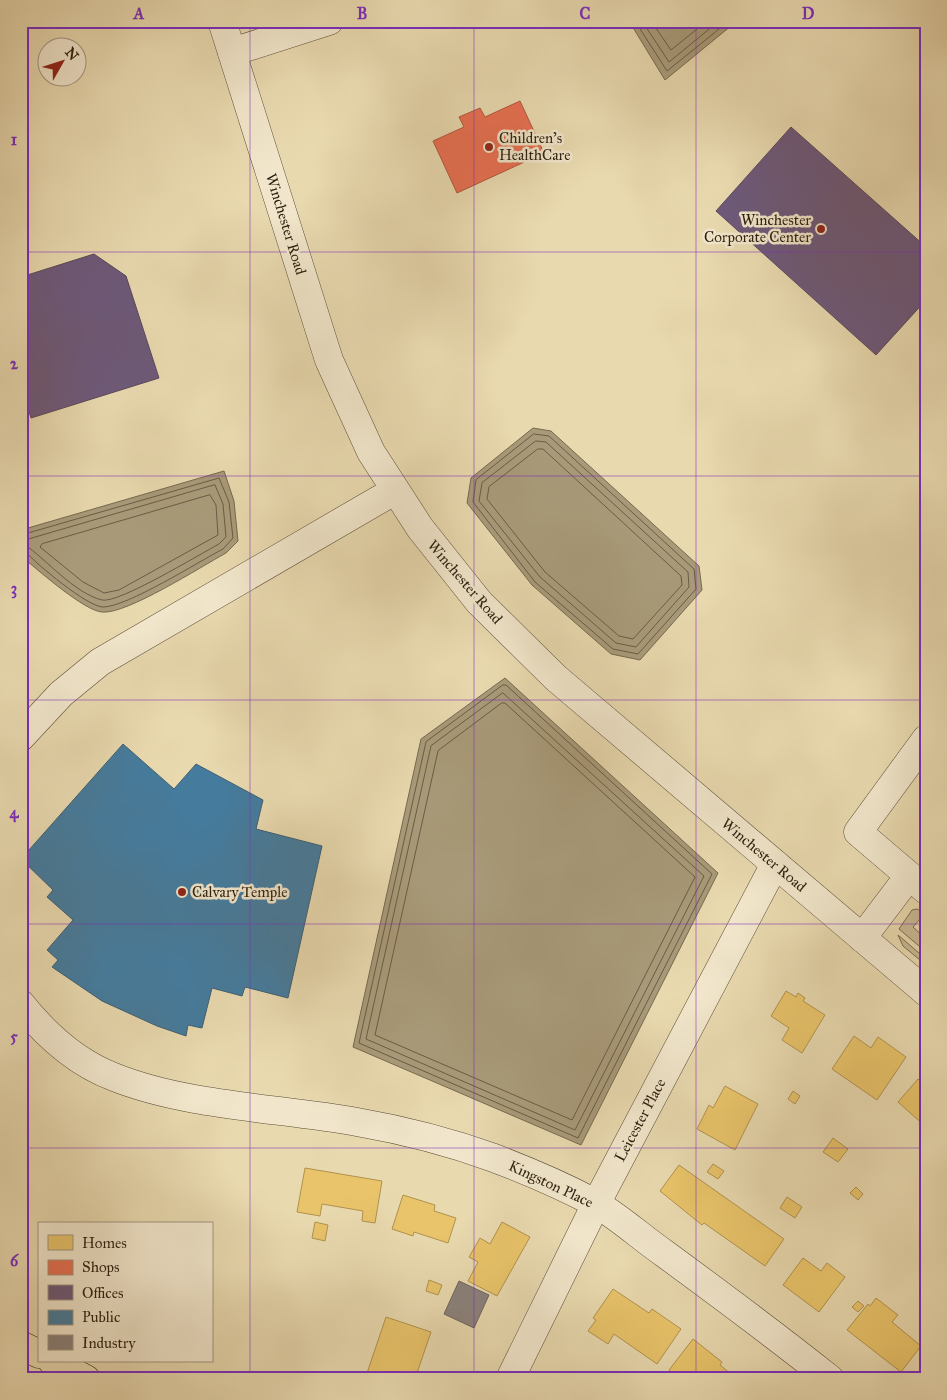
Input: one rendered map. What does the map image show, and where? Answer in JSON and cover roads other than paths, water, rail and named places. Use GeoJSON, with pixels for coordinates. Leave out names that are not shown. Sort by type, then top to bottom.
{"type":"FeatureCollection","features":[{"type":"Feature","properties":{"kind":"highway"},"geometry":{"type":"LineString","coordinates":[[21,1345],[38,1354]]}},
{"type":"Feature","properties":{"kind":"highway"},"geometry":{"type":"LineString","coordinates":[[54,1362],[86,1379]]}},
{"type":"Feature","properties":{"kind":"street","name":"Winchester Road"},"geometry":{"type":"LineString","coordinates":[[222,21],[329,360],[371,452],[394,492],[444,561],[479,602],[516,640],[564,684],[926,992]]}},
{"type":"Feature","properties":{"kind":"street"},"geometry":{"type":"LineString","coordinates":[[232,52],[329,21]]}},
{"type":"Feature","properties":{"kind":"street"},"geometry":{"type":"LineString","coordinates":[[21,737],[61,694],[100,662],[394,492]]}},
{"type":"Feature","properties":{"kind":"street"},"geometry":{"type":"LineString","coordinates":[[862,938],[917,883],[858,832],[926,739]]}},
{"type":"Feature","properties":{"kind":"street","name":"Leicester Place"},"geometry":{"type":"LineString","coordinates":[[510,1379],[596,1204],[775,864]]}},
{"type":"Feature","properties":{"kind":"street","name":"Kingston Place"},"geometry":{"type":"LineString","coordinates":[[21,1004],[53,1039],[78,1058],[112,1076],[148,1089],[358,1122],[440,1140],[502,1162],[596,1204],[749,1315],[830,1379]]}},
{"type":"Feature","properties":{"kind":"water"},"geometry":{"type":"Polygon","coordinates":[[[629,21],[737,21],[665,80],[629,21]]]}},
{"type":"Feature","properties":{"kind":"water"},"geometry":{"type":"Polygon","coordinates":[[[533,428],[551,431],[699,566],[702,590],[640,660],[611,654],[532,585],[467,503],[471,478],[533,428]]]}},
{"type":"Feature","properties":{"kind":"water"},"geometry":{"type":"Polygon","coordinates":[[[224,471],[234,501],[238,541],[226,553],[128,606],[113,611],[102,612],[94,610],[63,590],[26,560],[21,553],[21,530],[224,471]]]}},
{"type":"Feature","properties":{"kind":"water"},"geometry":{"type":"Polygon","coordinates":[[[505,678],[718,873],[581,1145],[353,1047],[421,739],[505,678]]]}},
{"type":"Feature","properties":{"kind":"place","name":"Children's HealthCare"},"geometry":{"type":"Point","coordinates":[489,147]}},
{"type":"Feature","properties":{"kind":"place","name":"Winchester Corporate Center"},"geometry":{"type":"Point","coordinates":[821,229]}},
{"type":"Feature","properties":{"kind":"place","name":"Calvary Temple"},"geometry":{"type":"Point","coordinates":[182,892]}}]}
